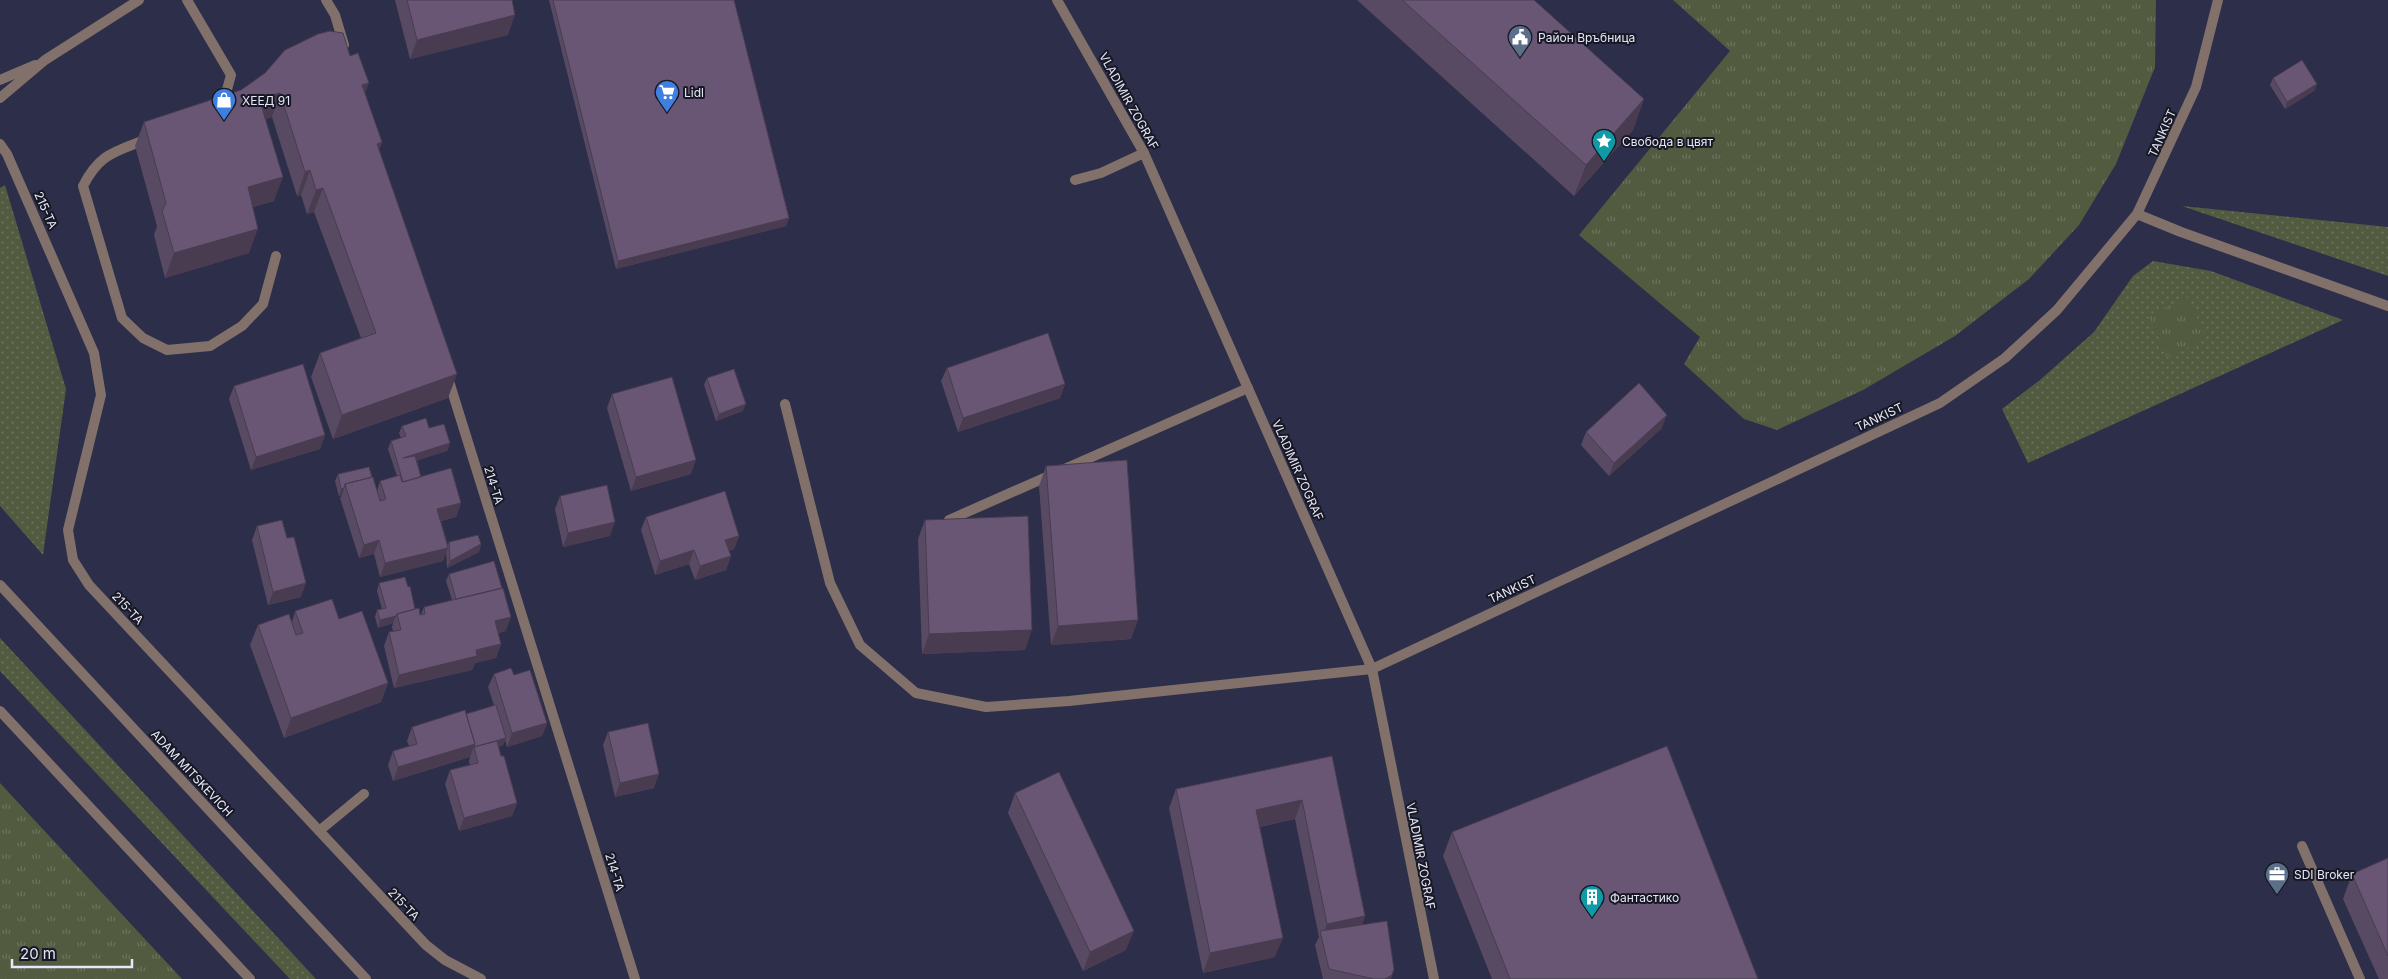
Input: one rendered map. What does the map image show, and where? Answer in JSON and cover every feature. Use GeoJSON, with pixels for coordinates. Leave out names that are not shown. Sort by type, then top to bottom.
{"type":"FeatureCollection","features":[{"type":"Feature","properties":{"kind":"street"},"geometry":{"type":"LineString","coordinates":[[0,98],[45,60],[139,0]]}},
{"type":"Feature","properties":{"kind":"street"},"geometry":{"type":"LineString","coordinates":[[187,0],[231,75],[225,97],[210,107]]}},
{"type":"Feature","properties":{"kind":"street"},"geometry":{"type":"LineString","coordinates":[[326,0],[335,15],[346,53]]}},
{"type":"Feature","properties":{"kind":"street","name":"VLADIMIR ZOGRAF"},"geometry":{"type":"LineString","coordinates":[[1057,0],[1144,153],[1372,669],[1434,979]]}},
{"type":"Feature","properties":{"kind":"street","name":"TANKIST"},"geometry":{"type":"LineString","coordinates":[[785,404],[830,583],[860,645],[916,693],[986,707],[1069,701],[1372,669],[1940,403],[2005,358],[2057,310],[2137,214],[2196,87],[2218,0]]}},
{"type":"Feature","properties":{"kind":"street"},"geometry":{"type":"LineString","coordinates":[[0,80],[45,60]]}},
{"type":"Feature","properties":{"kind":"street"},"geometry":{"type":"LineString","coordinates":[[154,136],[112,153],[93,166],[83,186],[122,318],[143,338],[166,350],[210,346],[242,326],[263,304],[276,256]]}},
{"type":"Feature","properties":{"kind":"street","name":"215-ТА"},"geometry":{"type":"LineString","coordinates":[[0,144],[15,172],[96,361],[101,395],[68,530],[73,560],[89,585],[426,945],[445,960],[481,979]]}},
{"type":"Feature","properties":{"kind":"street"},"geometry":{"type":"LineString","coordinates":[[1075,180],[1100,173],[1144,153]]}},
{"type":"Feature","properties":{"kind":"street"},"geometry":{"type":"LineString","coordinates":[[2137,214],[2181,232],[2388,306]]}},
{"type":"Feature","properties":{"kind":"street","name":"214-ТА"},"geometry":{"type":"LineString","coordinates":[[445,368],[635,979]]}},
{"type":"Feature","properties":{"kind":"street"},"geometry":{"type":"LineString","coordinates":[[949,520],[1248,388]]}},
{"type":"Feature","properties":{"kind":"street","name":"ADAM MITSKEVICH"},"geometry":{"type":"LineString","coordinates":[[0,584],[366,979]]}},
{"type":"Feature","properties":{"kind":"street"},"geometry":{"type":"LineString","coordinates":[[0,711],[250,979]]}},
{"type":"Feature","properties":{"kind":"street"},"geometry":{"type":"LineString","coordinates":[[319,831],[364,794]]}},
{"type":"Feature","properties":{"kind":"street"},"geometry":{"type":"LineString","coordinates":[[2302,846],[2360,979]]}},
{"type":"Feature","properties":{"kind":"green space"},"geometry":{"type":"Polygon","coordinates":[[[1673,0],[2156,0],[2155,67],[2116,164],[2079,225],[2029,279],[1955,336],[1863,390],[1777,430],[1744,419],[1684,364],[1700,337],[1579,235],[1730,51],[1673,0]]]}},
{"type":"Feature","properties":{"kind":"green space"},"geometry":{"type":"Polygon","coordinates":[[[5,185],[66,389],[43,555],[0,506],[0,188],[5,185]]]}},
{"type":"Feature","properties":{"kind":"green space"},"geometry":{"type":"Polygon","coordinates":[[[2182,206],[2388,227],[2388,276],[2182,206]]]}},
{"type":"Feature","properties":{"kind":"green space"},"geometry":{"type":"Polygon","coordinates":[[[2153,261],[2211,271],[2343,320],[2028,463],[2002,409],[2040,380],[2094,332],[2133,276],[2153,261]]]}},
{"type":"Feature","properties":{"kind":"green space"},"geometry":{"type":"Polygon","coordinates":[[[2188,297],[2206,339],[2167,357],[2149,315],[2188,297]]]}},
{"type":"Feature","properties":{"kind":"green space"},"geometry":{"type":"Polygon","coordinates":[[[0,638],[316,979],[290,979],[0,671],[0,638]]]}},
{"type":"Feature","properties":{"kind":"green space"},"geometry":{"type":"Polygon","coordinates":[[[0,783],[182,979],[0,979],[0,783]]]}},
{"type":"Feature","properties":{"kind":"building"},"geometry":{"type":"Polygon","coordinates":[[[407,0],[512,0],[515,15],[417,40],[407,0]]]}},
{"type":"Feature","properties":{"kind":"building","name":"Lidl"},"geometry":{"type":"Polygon","coordinates":[[[553,0],[734,0],[789,218],[618,261],[553,0]]]}},
{"type":"Feature","properties":{"kind":"building"},"geometry":{"type":"Polygon","coordinates":[[[1402,0],[1534,0],[1644,99],[1586,165],[1402,0]]]}},
{"type":"Feature","properties":{"kind":"building"},"geometry":{"type":"Polygon","coordinates":[[[330,31],[343,33],[350,56],[358,53],[369,83],[362,85],[382,142],[377,144],[457,374],[342,415],[320,353],[376,333],[323,188],[316,190],[310,170],[305,172],[280,93],[259,98],[283,177],[248,187],[258,229],[174,253],[162,211],[166,203],[144,122],[241,90],[265,73],[285,50],[318,34],[330,31]]]}},
{"type":"Feature","properties":{"kind":"building"},"geometry":{"type":"Polygon","coordinates":[[[2302,60],[2317,84],[2287,102],[2273,78],[2302,60]]]}},
{"type":"Feature","properties":{"kind":"building"},"geometry":{"type":"Polygon","coordinates":[[[1048,333],[1065,384],[963,418],[947,368],[1048,333]]]}},
{"type":"Feature","properties":{"kind":"building"},"geometry":{"type":"Polygon","coordinates":[[[303,364],[325,435],[256,457],[234,386],[303,364]]]}},
{"type":"Feature","properties":{"kind":"building"},"geometry":{"type":"Polygon","coordinates":[[[734,369],[746,404],[719,414],[707,378],[734,369]]]}},
{"type":"Feature","properties":{"kind":"building"},"geometry":{"type":"Polygon","coordinates":[[[672,377],[696,460],[636,477],[612,394],[672,377]]]}},
{"type":"Feature","properties":{"kind":"building"},"geometry":{"type":"Polygon","coordinates":[[[1639,383],[1667,415],[1614,463],[1586,432],[1639,383]]]}},
{"type":"Feature","properties":{"kind":"building"},"geometry":{"type":"Polygon","coordinates":[[[426,418],[429,428],[444,424],[450,443],[403,458],[415,456],[421,477],[403,482],[391,441],[406,436],[402,426],[426,418]]]}},
{"type":"Feature","properties":{"kind":"building"},"geometry":{"type":"Polygon","coordinates":[[[1127,460],[1138,620],[1058,626],[1046,466],[1127,460]]]}},
{"type":"Feature","properties":{"kind":"building"},"geometry":{"type":"Polygon","coordinates":[[[369,467],[372,477],[345,484],[344,488],[341,489],[338,474],[369,467]]]}},
{"type":"Feature","properties":{"kind":"building"},"geometry":{"type":"Polygon","coordinates":[[[451,468],[461,503],[437,509],[448,548],[385,563],[379,540],[364,545],[345,484],[373,477],[380,501],[386,499],[380,481],[400,475],[402,482],[451,468]]]}},
{"type":"Feature","properties":{"kind":"building"},"geometry":{"type":"Polygon","coordinates":[[[607,485],[615,522],[568,533],[560,496],[607,485]]]}},
{"type":"Feature","properties":{"kind":"building"},"geometry":{"type":"Polygon","coordinates":[[[725,491],[739,536],[725,540],[731,556],[700,566],[694,550],[660,561],[646,517],[725,491]]]}},
{"type":"Feature","properties":{"kind":"building"},"geometry":{"type":"Polygon","coordinates":[[[1028,516],[1032,630],[929,634],[925,520],[1028,516]]]}},
{"type":"Feature","properties":{"kind":"building"},"geometry":{"type":"Polygon","coordinates":[[[282,520],[287,538],[294,537],[306,583],[273,592],[257,526],[282,520]]]}},
{"type":"Feature","properties":{"kind":"building"},"geometry":{"type":"Polygon","coordinates":[[[478,535],[481,544],[450,561],[449,542],[478,535]]]}},
{"type":"Feature","properties":{"kind":"building"},"geometry":{"type":"Polygon","coordinates":[[[494,561],[502,588],[456,599],[449,574],[494,561]]]}},
{"type":"Feature","properties":{"kind":"building"},"geometry":{"type":"Polygon","coordinates":[[[405,577],[408,587],[410,586],[415,609],[380,620],[377,610],[386,608],[379,583],[405,577]]]}},
{"type":"Feature","properties":{"kind":"building"},"geometry":{"type":"Polygon","coordinates":[[[503,588],[511,617],[495,621],[501,644],[476,650],[477,656],[399,675],[389,632],[401,630],[397,614],[419,608],[420,615],[425,614],[424,607],[503,588]]]}},
{"type":"Feature","properties":{"kind":"building"},"geometry":{"type":"Polygon","coordinates":[[[332,599],[339,619],[362,611],[388,683],[291,718],[258,625],[289,614],[296,635],[303,633],[295,611],[332,599]]]}},
{"type":"Feature","properties":{"kind":"building"},"geometry":{"type":"Polygon","coordinates":[[[511,668],[514,675],[530,670],[547,723],[512,733],[494,674],[511,668]]]}},
{"type":"Feature","properties":{"kind":"building"},"geometry":{"type":"Polygon","coordinates":[[[496,705],[506,738],[474,747],[475,744],[466,714],[496,705]]]}},
{"type":"Feature","properties":{"kind":"building"},"geometry":{"type":"Polygon","coordinates":[[[465,710],[475,744],[398,767],[393,751],[417,744],[412,727],[465,710]]]}},
{"type":"Feature","properties":{"kind":"building"},"geometry":{"type":"Polygon","coordinates":[[[648,723],[659,774],[620,783],[608,732],[648,723]]]}},
{"type":"Feature","properties":{"kind":"building"},"geometry":{"type":"Polygon","coordinates":[[[497,741],[501,756],[504,756],[517,803],[464,818],[450,770],[478,763],[474,747],[497,741]]]}},
{"type":"Feature","properties":{"kind":"building","name":"Фантастико"},"geometry":{"type":"Polygon","coordinates":[[[1667,746],[1758,979],[1510,979],[1452,832],[1667,746]]]}},
{"type":"Feature","properties":{"kind":"building"},"geometry":{"type":"Polygon","coordinates":[[[1332,756],[1365,916],[1327,924],[1302,800],[1256,810],[1283,938],[1210,953],[1176,789],[1332,756]]]}},
{"type":"Feature","properties":{"kind":"building"},"geometry":{"type":"Polygon","coordinates":[[[1059,772],[1134,931],[1090,952],[1015,793],[1059,772]]]}},
{"type":"Feature","properties":{"kind":"building"},"geometry":{"type":"Polygon","coordinates":[[[2388,858],[2388,956],[2352,874],[2388,858]]]}},
{"type":"Feature","properties":{"kind":"building"},"geometry":{"type":"Polygon","coordinates":[[[1387,921],[1394,969],[1392,975],[1385,979],[1374,979],[1329,969],[1320,931],[1387,921]]]}},
{"type":"Feature","properties":{"kind":"place","name":"Район Връбница"},"geometry":{"type":"Point","coordinates":[1520,58]}},
{"type":"Feature","properties":{"kind":"place","name":"Lidl"},"geometry":{"type":"Point","coordinates":[667,113]}},
{"type":"Feature","properties":{"kind":"place","name":"ХЕЕД 91"},"geometry":{"type":"Point","coordinates":[224,121]}},
{"type":"Feature","properties":{"kind":"place","name":"Свобода в цвят"},"geometry":{"type":"Point","coordinates":[1604,162]}},
{"type":"Feature","properties":{"kind":"place","name":"SDI Broker"},"geometry":{"type":"Point","coordinates":[2277,895]}},
{"type":"Feature","properties":{"kind":"place","name":"Фантастико"},"geometry":{"type":"Point","coordinates":[1592,918]}}]}
